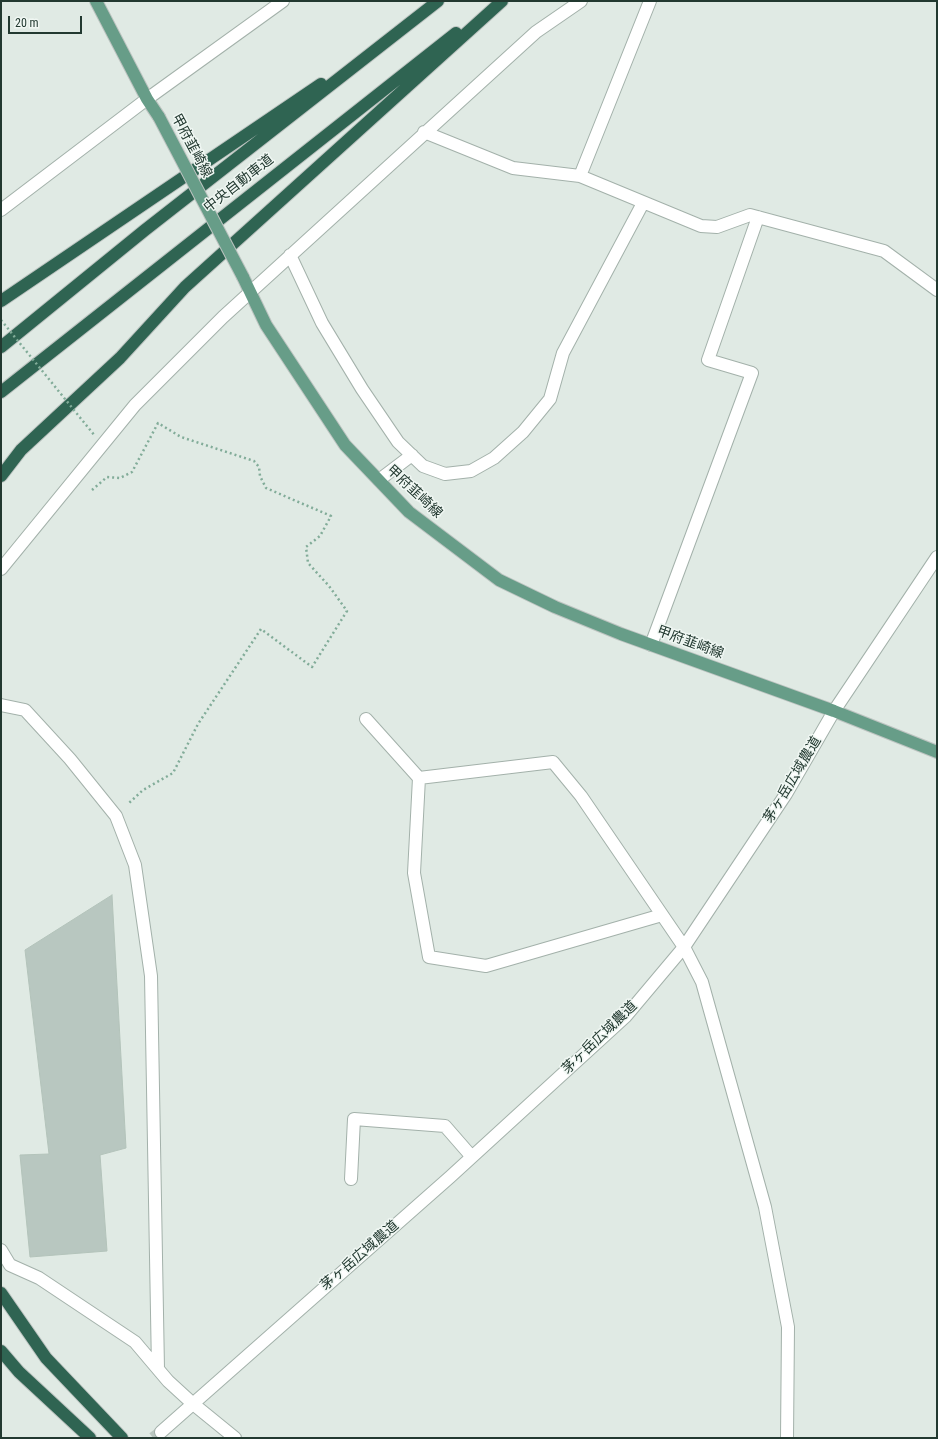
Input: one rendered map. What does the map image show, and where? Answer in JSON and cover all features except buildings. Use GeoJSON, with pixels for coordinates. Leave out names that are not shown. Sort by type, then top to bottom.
{"type":"FeatureCollection","features":[{"type":"Feature","properties":{"kind":"highway","name":"中央自動車道"},"geometry":{"type":"LineString","coordinates":[[1,347],[145,230],[438,1]]}},
{"type":"Feature","properties":{"kind":"highway","name":"中央自動車道"},"geometry":{"type":"LineString","coordinates":[[1,392],[496,1]]}},
{"type":"Feature","properties":{"kind":"highway"},"geometry":{"type":"LineString","coordinates":[[1,476],[21,450],[120,358],[185,287],[502,1]]}},
{"type":"Feature","properties":{"kind":"highway"},"geometry":{"type":"LineString","coordinates":[[1,301],[412,22]]}},
{"type":"Feature","properties":{"kind":"highway"},"geometry":{"type":"LineString","coordinates":[[1,1293],[46,1358],[122,1438]]}},
{"type":"Feature","properties":{"kind":"highway"},"geometry":{"type":"LineString","coordinates":[[1,1351],[19,1372],[90,1438]]}},
{"type":"Feature","properties":{"kind":"main road","name":"甲府韮崎線"},"geometry":{"type":"LineString","coordinates":[[96,1],[243,277],[266,325],[345,445],[409,512],[499,580],[555,607],[651,645],[834,711],[937,752]]}},
{"type":"Feature","properties":{"kind":"street"},"geometry":{"type":"LineString","coordinates":[[1,210],[147,99],[283,1]]}},
{"type":"Feature","properties":{"kind":"street"},"geometry":{"type":"LineString","coordinates":[[1,569],[135,405],[249,292],[536,32],[581,1]]}},
{"type":"Feature","properties":{"kind":"street"},"geometry":{"type":"LineString","coordinates":[[580,176],[650,1]]}},
{"type":"Feature","properties":{"kind":"street"},"geometry":{"type":"LineString","coordinates":[[424,132],[513,168],[580,176],[701,226],[717,227],[750,215],[884,251],[937,290]]}},
{"type":"Feature","properties":{"kind":"street"},"geometry":{"type":"LineString","coordinates":[[290,255],[322,324],[362,389],[398,442],[423,466],[445,474],[471,471],[494,458],[523,432],[550,399],[563,353],[643,203]]}},
{"type":"Feature","properties":{"kind":"street"},"geometry":{"type":"LineString","coordinates":[[651,645],[752,373],[708,360],[758,217]]}},
{"type":"Feature","properties":{"kind":"street"},"geometry":{"type":"LineString","coordinates":[[379,480],[412,455]]}},
{"type":"Feature","properties":{"kind":"street","name":"茅ヶ岳広域農道"},"geometry":{"type":"LineString","coordinates":[[161,1432],[472,1157],[626,1016],[684,947],[786,794],[834,711],[937,556]]}},
{"type":"Feature","properties":{"kind":"street"},"geometry":{"type":"LineString","coordinates":[[1,705],[25,710],[70,759],[116,816],[135,865],[151,976],[158,1369]]}},
{"type":"Feature","properties":{"kind":"street"},"geometry":{"type":"LineString","coordinates":[[366,719],[419,778],[414,873],[429,957],[486,966],[662,915]]}},
{"type":"Feature","properties":{"kind":"street"},"geometry":{"type":"LineString","coordinates":[[419,778],[553,762],[581,796],[684,947],[702,982],[765,1207],[788,1327],[787,1438]]}},
{"type":"Feature","properties":{"kind":"street"},"geometry":{"type":"LineString","coordinates":[[351,1179],[354,1119],[445,1126],[472,1157]]}},
{"type":"Feature","properties":{"kind":"street"},"geometry":{"type":"LineString","coordinates":[[1,1250],[10,1265],[40,1278],[135,1342],[158,1369],[192,1403],[235,1438]]}},
{"type":"Feature","properties":{"kind":"path"},"geometry":{"type":"LineString","coordinates":[[1,320],[96,436]]}},
{"type":"Feature","properties":{"kind":"path"},"geometry":{"type":"LineString","coordinates":[[91,491],[107,477],[120,478],[132,472],[158,423],[180,437],[254,461],[259,467],[260,476],[266,488],[331,516],[320,536],[306,547],[308,562],[329,586],[347,611],[312,667],[261,629],[198,724],[173,773],[143,790],[116,816]]}},
{"type":"Feature","properties":{"kind":"tunnel"},"geometry":{"type":"LineString","coordinates":[[153,1438],[161,1432]]}}]}
